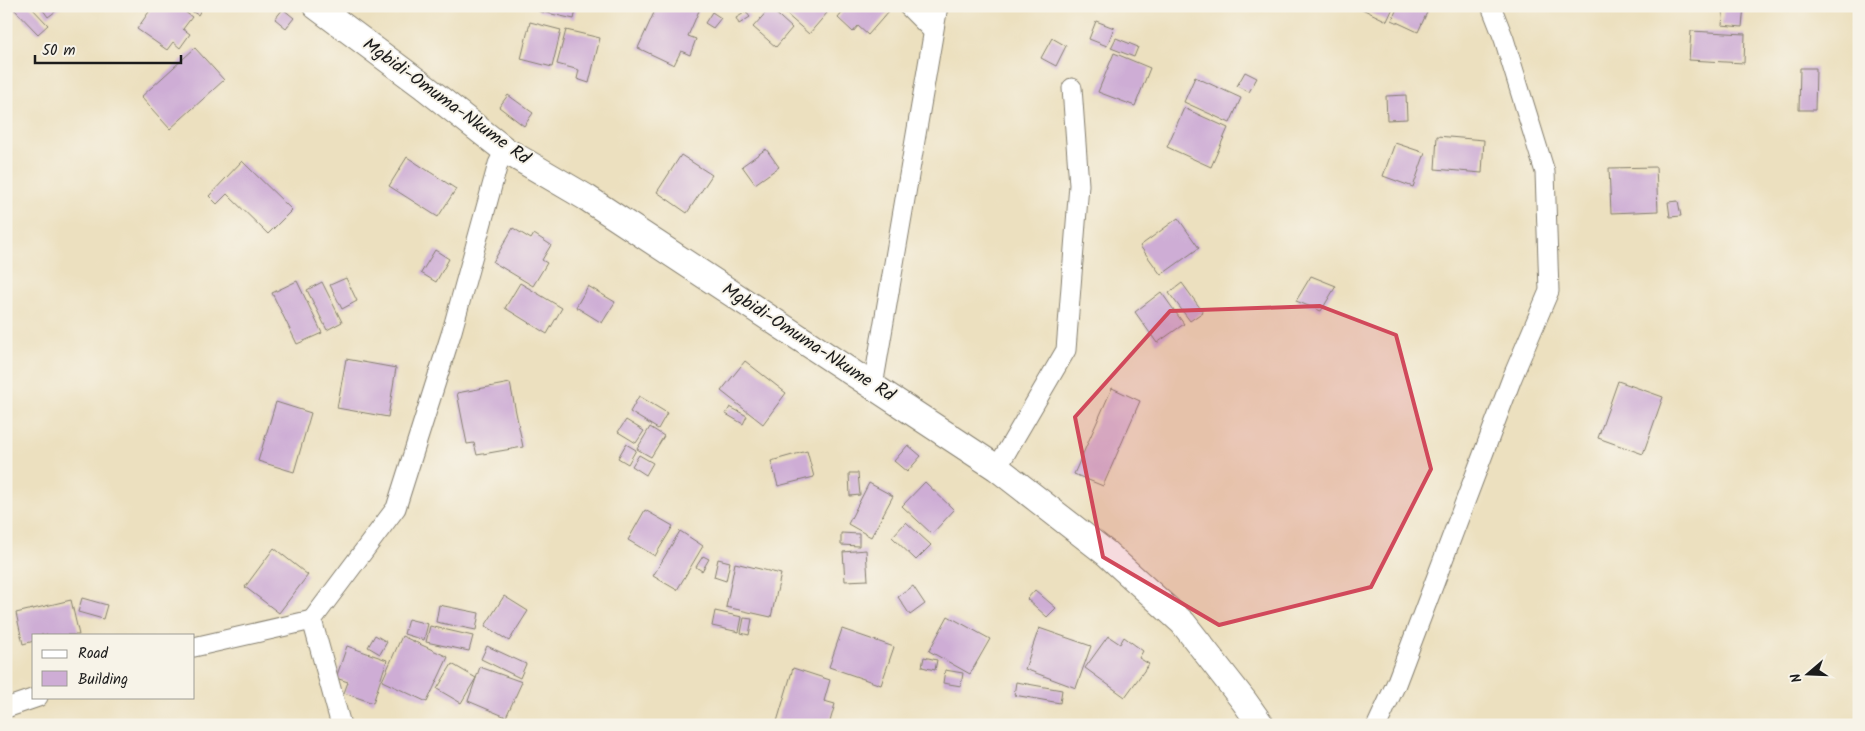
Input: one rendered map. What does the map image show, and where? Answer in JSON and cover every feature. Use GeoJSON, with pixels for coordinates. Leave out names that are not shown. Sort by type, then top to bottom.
{"type":"FeatureCollection","features":[{"type":"Feature","properties":{"kind":"street","name":"Mgbidi-Omuma-Nkume Rd"},"geometry":{"type":"LineString","coordinates":[[316,6],[505,150],[587,198],[997,468],[1106,553],[1183,623],[1261,725]]}},
{"type":"Feature","properties":{"kind":"street"},"geometry":{"type":"LineString","coordinates":[[908,6],[933,31]]}},
{"type":"Feature","properties":{"kind":"street"},"geometry":{"type":"LineString","coordinates":[[873,386],[938,6]]}},
{"type":"Feature","properties":{"kind":"street"},"geometry":{"type":"LineString","coordinates":[[1377,725],[1396,684],[1509,388],[1549,291],[1545,172],[1504,39],[1491,6]]}},
{"type":"Feature","properties":{"kind":"street"},"geometry":{"type":"LineString","coordinates":[[997,468],[1066,350],[1079,185],[1072,88]]}},
{"type":"Feature","properties":{"kind":"street"},"geometry":{"type":"LineString","coordinates":[[195,648],[312,620],[396,508],[452,330],[498,164],[505,150]]}},
{"type":"Feature","properties":{"kind":"street"},"geometry":{"type":"LineString","coordinates":[[312,620],[341,725]]}},
{"type":"Feature","properties":{"kind":"street"},"geometry":{"type":"LineString","coordinates":[[6,708],[35,698]]}},
{"type":"Feature","properties":{"kind":"highlighted area"},"geometry":{"type":"Polygon","coordinates":[[[1320,306],[1396,335],[1431,469],[1371,587],[1219,625],[1103,557],[1075,417],[1170,311],[1320,306]]]}},
{"type":"Feature","properties":{"kind":"building"},"geometry":{"type":"Polygon","coordinates":[[[11,6],[30,6],[48,25],[38,34],[11,6]]]}},
{"type":"Feature","properties":{"kind":"building"},"geometry":{"type":"Polygon","coordinates":[[[40,6],[63,6],[48,17],[40,6]]]}},
{"type":"Feature","properties":{"kind":"building"},"geometry":{"type":"Polygon","coordinates":[[[153,6],[177,6],[192,17],[183,29],[190,34],[180,48],[173,42],[167,50],[137,29],[153,6]]]}},
{"type":"Feature","properties":{"kind":"building"},"geometry":{"type":"Polygon","coordinates":[[[183,6],[203,6],[198,15],[183,6]]]}},
{"type":"Feature","properties":{"kind":"building"},"geometry":{"type":"Polygon","coordinates":[[[539,6],[577,6],[574,19],[538,11],[539,6]]]}},
{"type":"Feature","properties":{"kind":"building"},"geometry":{"type":"Polygon","coordinates":[[[657,6],[701,6],[688,36],[696,39],[690,55],[681,51],[674,65],[638,48],[657,6]]]}},
{"type":"Feature","properties":{"kind":"building"},"geometry":{"type":"Polygon","coordinates":[[[777,6],[819,6],[827,13],[809,34],[777,6]]]}},
{"type":"Feature","properties":{"kind":"building"},"geometry":{"type":"Polygon","coordinates":[[[835,6],[884,6],[889,11],[868,35],[858,26],[853,32],[838,18],[842,13],[835,6]]]}},
{"type":"Feature","properties":{"kind":"building"},"geometry":{"type":"Polygon","coordinates":[[[1356,6],[1394,6],[1387,21],[1356,6]]]}},
{"type":"Feature","properties":{"kind":"building"},"geometry":{"type":"Polygon","coordinates":[[[1398,6],[1430,6],[1418,32],[1392,20],[1398,6]]]}},
{"type":"Feature","properties":{"kind":"building"},"geometry":{"type":"Polygon","coordinates":[[[1724,6],[1744,6],[1742,27],[1722,25],[1724,6]]]}},
{"type":"Feature","properties":{"kind":"building"},"geometry":{"type":"Polygon","coordinates":[[[770,8],[792,28],[776,47],[753,27],[770,8]]]}},
{"type":"Feature","properties":{"kind":"building"},"geometry":{"type":"Polygon","coordinates":[[[283,9],[294,18],[286,28],[275,19],[283,9]]]}},
{"type":"Feature","properties":{"kind":"building"},"geometry":{"type":"Polygon","coordinates":[[[712,12],[721,18],[713,28],[705,23],[712,12]]]}},
{"type":"Feature","properties":{"kind":"building"},"geometry":{"type":"Polygon","coordinates":[[[746,12],[750,17],[739,24],[736,18],[746,12]]]}},
{"type":"Feature","properties":{"kind":"building"},"geometry":{"type":"Polygon","coordinates":[[[1096,21],[1114,28],[1107,46],[1089,39],[1096,21]]]}},
{"type":"Feature","properties":{"kind":"building"},"geometry":{"type":"Polygon","coordinates":[[[530,22],[561,30],[552,67],[521,59],[530,22]]]}},
{"type":"Feature","properties":{"kind":"building"},"geometry":{"type":"Polygon","coordinates":[[[566,30],[600,38],[589,83],[577,79],[579,70],[557,64],[566,30]]]}},
{"type":"Feature","properties":{"kind":"building"},"geometry":{"type":"Polygon","coordinates":[[[1691,31],[1745,34],[1744,63],[1689,60],[1691,31]]]}},
{"type":"Feature","properties":{"kind":"building"},"geometry":{"type":"Polygon","coordinates":[[[1052,38],[1066,46],[1056,66],[1041,58],[1052,38]]]}},
{"type":"Feature","properties":{"kind":"building"},"geometry":{"type":"Polygon","coordinates":[[[1116,38],[1138,47],[1134,57],[1111,48],[1116,38]]]}},
{"type":"Feature","properties":{"kind":"building"},"geometry":{"type":"Polygon","coordinates":[[[195,48],[224,80],[170,129],[141,97],[195,48]]]}},
{"type":"Feature","properties":{"kind":"building"},"geometry":{"type":"Polygon","coordinates":[[[1114,53],[1150,68],[1135,106],[1098,92],[1114,53]]]}},
{"type":"Feature","properties":{"kind":"building"},"geometry":{"type":"Polygon","coordinates":[[[1800,68],[1816,68],[1815,110],[1799,110],[1800,68]]]}},
{"type":"Feature","properties":{"kind":"building"},"geometry":{"type":"Polygon","coordinates":[[[1245,72],[1257,78],[1249,92],[1237,86],[1245,72]]]}},
{"type":"Feature","properties":{"kind":"building"},"geometry":{"type":"Polygon","coordinates":[[[1195,77],[1241,98],[1230,123],[1184,102],[1195,77]]]}},
{"type":"Feature","properties":{"kind":"building"},"geometry":{"type":"Polygon","coordinates":[[[508,95],[533,113],[524,126],[499,107],[508,95]]]}},
{"type":"Feature","properties":{"kind":"building"},"geometry":{"type":"Polygon","coordinates":[[[1406,95],[1407,119],[1387,120],[1386,96],[1406,95]]]}},
{"type":"Feature","properties":{"kind":"building"},"geometry":{"type":"Polygon","coordinates":[[[1184,108],[1228,128],[1211,167],[1167,147],[1184,108]]]}},
{"type":"Feature","properties":{"kind":"building"},"geometry":{"type":"Polygon","coordinates":[[[1437,136],[1484,140],[1482,173],[1435,169],[1437,136]]]}},
{"type":"Feature","properties":{"kind":"building"},"geometry":{"type":"Polygon","coordinates":[[[1395,143],[1425,153],[1413,187],[1383,176],[1395,143]]]}},
{"type":"Feature","properties":{"kind":"building"},"geometry":{"type":"Polygon","coordinates":[[[766,149],[779,167],[755,184],[742,166],[766,149]]]}},
{"type":"Feature","properties":{"kind":"building"},"geometry":{"type":"Polygon","coordinates":[[[681,155],[712,175],[687,213],[657,192],[681,155]]]}},
{"type":"Feature","properties":{"kind":"building"},"geometry":{"type":"Polygon","coordinates":[[[407,157],[456,189],[438,217],[389,186],[407,157]]]}},
{"type":"Feature","properties":{"kind":"building"},"geometry":{"type":"Polygon","coordinates":[[[242,161],[292,210],[268,234],[227,194],[217,204],[209,196],[242,161]]]}},
{"type":"Feature","properties":{"kind":"building"},"geometry":{"type":"Polygon","coordinates":[[[1656,167],[1658,211],[1611,213],[1609,168],[1656,167]]]}},
{"type":"Feature","properties":{"kind":"building"},"geometry":{"type":"Polygon","coordinates":[[[1678,201],[1681,216],[1670,217],[1668,202],[1678,201]]]}},
{"type":"Feature","properties":{"kind":"building"},"geometry":{"type":"Polygon","coordinates":[[[1178,218],[1199,248],[1161,275],[1140,246],[1178,218]]]}},
{"type":"Feature","properties":{"kind":"building"},"geometry":{"type":"Polygon","coordinates":[[[513,228],[531,239],[534,234],[551,245],[542,260],[547,263],[533,286],[493,262],[513,228]]]}},
{"type":"Feature","properties":{"kind":"building"},"geometry":{"type":"Polygon","coordinates":[[[435,250],[449,259],[436,282],[421,273],[435,250]]]}},
{"type":"Feature","properties":{"kind":"building"},"geometry":{"type":"Polygon","coordinates":[[[1311,276],[1336,286],[1321,311],[1296,301],[1311,276]]]}},
{"type":"Feature","properties":{"kind":"building"},"geometry":{"type":"Polygon","coordinates":[[[346,278],[357,301],[342,309],[330,285],[346,278]]]}},
{"type":"Feature","properties":{"kind":"building"},"geometry":{"type":"Polygon","coordinates":[[[297,281],[322,333],[297,344],[272,293],[297,281]]]}},
{"type":"Feature","properties":{"kind":"building"},"geometry":{"type":"Polygon","coordinates":[[[322,282],[342,322],[327,330],[307,290],[322,282]]]}},
{"type":"Feature","properties":{"kind":"building"},"geometry":{"type":"Polygon","coordinates":[[[520,283],[562,308],[547,334],[505,308],[520,283]]]}},
{"type":"Feature","properties":{"kind":"building"},"geometry":{"type":"Polygon","coordinates":[[[1182,283],[1203,312],[1190,321],[1169,293],[1182,283]]]}},
{"type":"Feature","properties":{"kind":"building"},"geometry":{"type":"Polygon","coordinates":[[[588,286],[615,302],[602,323],[576,307],[588,286]]]}},
{"type":"Feature","properties":{"kind":"building"},"geometry":{"type":"Polygon","coordinates":[[[1161,292],[1184,324],[1157,343],[1135,312],[1161,292]]]}},
{"type":"Feature","properties":{"kind":"building"},"geometry":{"type":"Polygon","coordinates":[[[346,359],[396,368],[388,417],[337,408],[346,359]]]}},
{"type":"Feature","properties":{"kind":"building"},"geometry":{"type":"Polygon","coordinates":[[[745,361],[786,393],[763,424],[721,391],[745,361]]]}},
{"type":"Feature","properties":{"kind":"building"},"geometry":{"type":"Polygon","coordinates":[[[1618,381],[1663,397],[1643,454],[1598,438],[1618,381]]]}},
{"type":"Feature","properties":{"kind":"building"},"geometry":{"type":"Polygon","coordinates":[[[510,383],[523,447],[477,455],[474,443],[467,444],[457,393],[510,383]]]}},
{"type":"Feature","properties":{"kind":"building"},"geometry":{"type":"Polygon","coordinates":[[[1112,388],[1140,401],[1103,486],[1074,474],[1112,388]]]}},
{"type":"Feature","properties":{"kind":"building"},"geometry":{"type":"Polygon","coordinates":[[[639,396],[667,413],[658,429],[630,412],[639,396]]]}},
{"type":"Feature","properties":{"kind":"building"},"geometry":{"type":"Polygon","coordinates":[[[276,402],[311,413],[294,472],[258,461],[276,402]]]}},
{"type":"Feature","properties":{"kind":"building"},"geometry":{"type":"Polygon","coordinates":[[[730,407],[747,416],[743,424],[726,414],[730,407]]]}},
{"type":"Feature","properties":{"kind":"building"},"geometry":{"type":"Polygon","coordinates":[[[626,420],[644,431],[636,443],[618,432],[626,420]]]}},
{"type":"Feature","properties":{"kind":"building"},"geometry":{"type":"Polygon","coordinates":[[[650,427],[664,436],[651,457],[637,449],[650,427]]]}},
{"type":"Feature","properties":{"kind":"building"},"geometry":{"type":"Polygon","coordinates":[[[626,444],[636,450],[628,464],[618,458],[626,444]]]}},
{"type":"Feature","properties":{"kind":"building"},"geometry":{"type":"Polygon","coordinates":[[[908,445],[921,456],[907,472],[894,461],[908,445]]]}},
{"type":"Feature","properties":{"kind":"building"},"geometry":{"type":"Polygon","coordinates":[[[807,451],[814,477],[778,486],[771,461],[807,451]]]}},
{"type":"Feature","properties":{"kind":"building"},"geometry":{"type":"Polygon","coordinates":[[[639,455],[653,463],[646,475],[632,466],[639,455]]]}},
{"type":"Feature","properties":{"kind":"building"},"geometry":{"type":"Polygon","coordinates":[[[849,473],[858,473],[860,495],[850,496],[849,473]]]}},
{"type":"Feature","properties":{"kind":"building"},"geometry":{"type":"Polygon","coordinates":[[[925,482],[954,510],[932,534],[902,506],[925,482]]]}},
{"type":"Feature","properties":{"kind":"building"},"geometry":{"type":"Polygon","coordinates":[[[869,483],[893,496],[871,537],[848,524],[869,483]]]}},
{"type":"Feature","properties":{"kind":"building"},"geometry":{"type":"Polygon","coordinates":[[[645,510],[673,526],[655,556],[628,540],[645,510]]]}},
{"type":"Feature","properties":{"kind":"building"},"geometry":{"type":"Polygon","coordinates":[[[906,522],[931,545],[916,560],[892,537],[906,522]]]}},
{"type":"Feature","properties":{"kind":"building"},"geometry":{"type":"Polygon","coordinates":[[[680,531],[703,546],[677,590],[653,576],[680,531]]]}},
{"type":"Feature","properties":{"kind":"building"},"geometry":{"type":"Polygon","coordinates":[[[841,533],[859,534],[859,546],[841,545],[841,533]]]}},
{"type":"Feature","properties":{"kind":"building"},"geometry":{"type":"Polygon","coordinates":[[[274,548],[308,575],[279,613],[245,587],[274,548]]]}},
{"type":"Feature","properties":{"kind":"building"},"geometry":{"type":"Polygon","coordinates":[[[866,550],[868,580],[845,581],[843,552],[866,550]]]}},
{"type":"Feature","properties":{"kind":"building"},"geometry":{"type":"Polygon","coordinates":[[[703,556],[709,559],[702,571],[696,567],[703,556]]]}},
{"type":"Feature","properties":{"kind":"building"},"geometry":{"type":"Polygon","coordinates":[[[718,559],[730,562],[726,581],[714,577],[718,559]]]}},
{"type":"Feature","properties":{"kind":"building"},"geometry":{"type":"Polygon","coordinates":[[[735,563],[781,574],[771,617],[726,607],[735,563]]]}},
{"type":"Feature","properties":{"kind":"building"},"geometry":{"type":"Polygon","coordinates":[[[913,586],[925,604],[910,615],[898,597],[913,586]]]}},
{"type":"Feature","properties":{"kind":"building"},"geometry":{"type":"Polygon","coordinates":[[[1035,590],[1056,608],[1047,617],[1027,599],[1035,590]]]}},
{"type":"Feature","properties":{"kind":"building"},"geometry":{"type":"Polygon","coordinates":[[[504,596],[528,611],[509,641],[485,626],[504,596]]]}},
{"type":"Feature","properties":{"kind":"building"},"geometry":{"type":"Polygon","coordinates":[[[82,598],[107,605],[103,619],[78,612],[82,598]]]}},
{"type":"Feature","properties":{"kind":"building"},"geometry":{"type":"Polygon","coordinates":[[[71,600],[79,634],[32,634],[32,642],[23,644],[16,613],[71,600]]]}},
{"type":"Feature","properties":{"kind":"building"},"geometry":{"type":"Polygon","coordinates":[[[439,605],[479,613],[476,630],[436,622],[439,605]]]}},
{"type":"Feature","properties":{"kind":"building"},"geometry":{"type":"Polygon","coordinates":[[[715,611],[742,617],[739,632],[712,626],[715,611]]]}},
{"type":"Feature","properties":{"kind":"building"},"geometry":{"type":"Polygon","coordinates":[[[948,616],[990,639],[970,674],[929,651],[948,616]]]}},
{"type":"Feature","properties":{"kind":"building"},"geometry":{"type":"Polygon","coordinates":[[[744,618],[752,619],[749,635],[741,633],[744,618]]]}},
{"type":"Feature","properties":{"kind":"building"},"geometry":{"type":"Polygon","coordinates":[[[408,619],[428,624],[424,640],[404,634],[408,619]]]}},
{"type":"Feature","properties":{"kind":"building"},"geometry":{"type":"Polygon","coordinates":[[[430,626],[473,636],[469,651],[426,642],[430,626]]]}},
{"type":"Feature","properties":{"kind":"building"},"geometry":{"type":"Polygon","coordinates":[[[1039,628],[1091,646],[1076,688],[1025,669],[1039,628]]]}},
{"type":"Feature","properties":{"kind":"building"},"geometry":{"type":"Polygon","coordinates":[[[842,629],[894,647],[881,685],[829,667],[842,629]]]}},
{"type":"Feature","properties":{"kind":"building"},"geometry":{"type":"Polygon","coordinates":[[[375,635],[387,642],[380,654],[368,647],[375,635]]]}},
{"type":"Feature","properties":{"kind":"building"},"geometry":{"type":"Polygon","coordinates":[[[402,636],[448,657],[427,702],[382,681],[402,636]]]}},
{"type":"Feature","properties":{"kind":"building"},"geometry":{"type":"Polygon","coordinates":[[[1108,636],[1120,644],[1124,637],[1143,651],[1139,658],[1149,664],[1125,697],[1085,668],[1108,636]]]}},
{"type":"Feature","properties":{"kind":"building"},"geometry":{"type":"Polygon","coordinates":[[[347,646],[387,660],[373,703],[344,693],[348,682],[336,678],[347,646]]]}},
{"type":"Feature","properties":{"kind":"building"},"geometry":{"type":"Polygon","coordinates":[[[487,646],[526,664],[520,678],[481,659],[487,646]]]}},
{"type":"Feature","properties":{"kind":"building"},"geometry":{"type":"Polygon","coordinates":[[[924,657],[937,660],[935,670],[922,667],[924,657]]]}},
{"type":"Feature","properties":{"kind":"building"},"geometry":{"type":"Polygon","coordinates":[[[452,664],[476,678],[461,703],[437,689],[452,664]]]}},
{"type":"Feature","properties":{"kind":"building"},"geometry":{"type":"Polygon","coordinates":[[[480,667],[522,682],[506,717],[468,701],[480,667]]]}},
{"type":"Feature","properties":{"kind":"building"},"geometry":{"type":"Polygon","coordinates":[[[793,668],[830,680],[824,701],[835,704],[829,725],[776,725],[793,668]]]}},
{"type":"Feature","properties":{"kind":"building"},"geometry":{"type":"Polygon","coordinates":[[[945,670],[963,673],[961,686],[943,683],[945,670]]]}},
{"type":"Feature","properties":{"kind":"building"},"geometry":{"type":"Polygon","coordinates":[[[1016,682],[1062,690],[1060,703],[1014,695],[1016,682]]]}}]}
